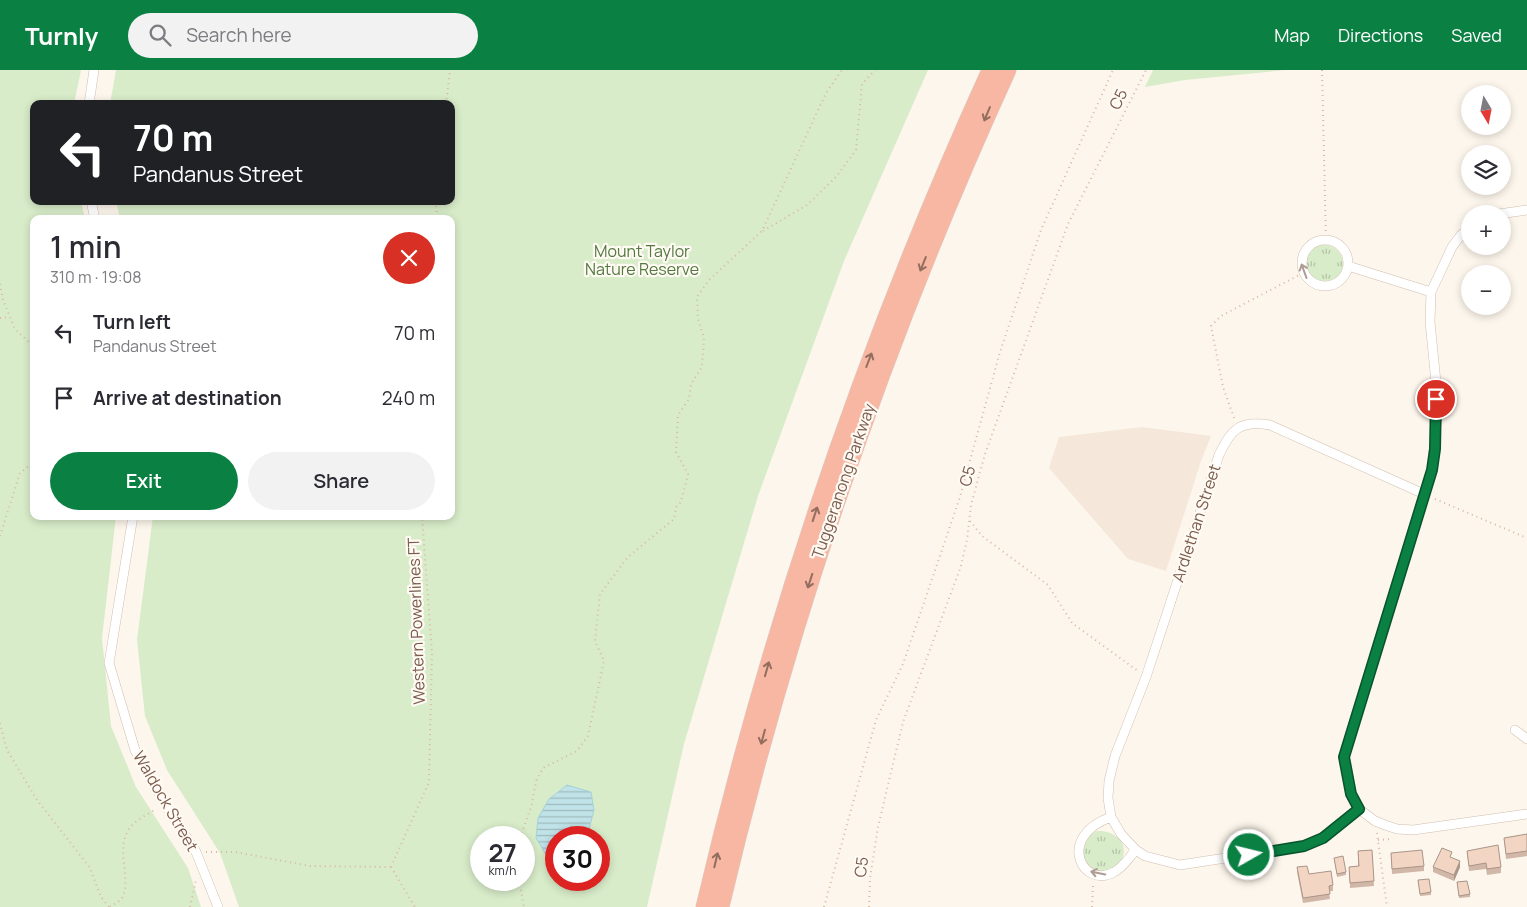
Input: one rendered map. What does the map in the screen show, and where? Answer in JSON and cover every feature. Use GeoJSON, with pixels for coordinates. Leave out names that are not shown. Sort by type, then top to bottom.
{"type":"FeatureCollection","features":[{"type":"Feature","properties":{"kind":"highway","name":"Tuggeranong Parkway"},"geometry":{"type":"LineString","coordinates":[[705,907],[753,715],[791,588],[825,484],[861,381],[901,278],[939,186],[991,70]]}},
{"type":"Feature","properties":{"kind":"highway","name":"Tuggeranong Parkway"},"geometry":{"type":"LineString","coordinates":[[720,907],[768,721],[803,603],[844,476],[909,298],[1007,70]]}},
{"type":"Feature","properties":{"kind":"street"},"geometry":{"type":"LineString","coordinates":[[90,100],[94,70]]}},
{"type":"Feature","properties":{"kind":"street"},"geometry":{"type":"LineString","coordinates":[[1511,212],[1527,210]]}},
{"type":"Feature","properties":{"kind":"street"},"geometry":{"type":"LineString","coordinates":[[1461,235],[1452,247],[1431,292],[1430,322],[1436,382],[1437,416],[1432,470],[1344,757],[1351,794],[1359,809],[1375,820],[1397,829],[1414,830],[1527,814]]}},
{"type":"Feature","properties":{"kind":"street"},"geometry":{"type":"LineString","coordinates":[[1326,240],[1334,242],[1343,249],[1347,256],[1348,266],[1342,279],[1328,287],[1312,283],[1303,273],[1301,262],[1305,251],[1314,243],[1326,240]]}},
{"type":"Feature","properties":{"kind":"street"},"geometry":{"type":"LineString","coordinates":[[1348,266],[1431,292]]}},
{"type":"Feature","properties":{"kind":"street"},"geometry":{"type":"LineString","coordinates":[[1237,427],[1246,424],[1270,425],[1424,494]]}},
{"type":"Feature","properties":{"kind":"street","name":"Ardlethan Street"},"geometry":{"type":"LineString","coordinates":[[1237,427],[1228,437],[1219,455],[1146,677],[1114,756],[1108,798],[1112,817],[1121,834],[1136,850],[1145,856],[1180,865],[1304,846],[1323,838],[1359,809]]}},
{"type":"Feature","properties":{"kind":"street","name":"Waldock Street"},"geometry":{"type":"LineString","coordinates":[[132,520],[109,663],[136,750],[165,804],[196,852],[218,907]]}},
{"type":"Feature","properties":{"kind":"street"},"geometry":{"type":"LineString","coordinates":[[1515,730],[1527,739]]}},
{"type":"Feature","properties":{"kind":"street"},"geometry":{"type":"LineString","coordinates":[[1112,817],[1098,822],[1087,830],[1079,846],[1081,862],[1086,869],[1093,874],[1104,876],[1116,871],[1136,850]]}},
{"type":"Feature","properties":{"kind":"path"},"geometry":{"type":"LineString","coordinates":[[446,100],[450,70]]}},
{"type":"Feature","properties":{"kind":"path"},"geometry":{"type":"LineString","coordinates":[[762,231],[826,93],[842,70]]}},
{"type":"Feature","properties":{"kind":"path"},"geometry":{"type":"LineString","coordinates":[[524,826],[532,804],[536,782],[543,768],[577,751],[588,736],[604,661],[595,641],[600,594],[628,557],[674,519],[676,506],[681,502],[688,474],[676,452],[678,414],[689,399],[691,384],[702,367],[704,338],[698,319],[698,297],[709,280],[762,231],[807,205],[836,177],[856,150],[862,84],[875,70]]}},
{"type":"Feature","properties":{"kind":"path"},"geometry":{"type":"LineString","coordinates":[[824,907],[876,720],[903,664],[960,497],[1000,352],[1038,239],[1113,70]]}},
{"type":"Feature","properties":{"kind":"path","name":"C5"},"geometry":{"type":"LineString","coordinates":[[869,907],[870,878],[878,828],[903,722],[961,566],[967,540],[971,504],[985,454],[1068,224],[1146,70]]}},
{"type":"Feature","properties":{"kind":"path"},"geometry":{"type":"LineString","coordinates":[[1322,70],[1326,240]]}},
{"type":"Feature","properties":{"kind":"path"},"geometry":{"type":"LineString","coordinates":[[1237,427],[1223,386],[1212,326],[1220,316],[1303,273]]}},
{"type":"Feature","properties":{"kind":"path"},"geometry":{"type":"LineString","coordinates":[[0,284],[3,300],[15,329],[30,343]]}},
{"type":"Feature","properties":{"kind":"path"},"geometry":{"type":"LineString","coordinates":[[0,318],[10,317]]}},
{"type":"Feature","properties":{"kind":"path"},"geometry":{"type":"LineString","coordinates":[[0,536],[20,473],[30,465]]}},
{"type":"Feature","properties":{"kind":"path"},"geometry":{"type":"LineString","coordinates":[[1424,494],[1527,538]]}},
{"type":"Feature","properties":{"kind":"path","name":"Western Powerlines FT"},"geometry":{"type":"LineString","coordinates":[[391,867],[429,782],[432,653],[422,520]]}},
{"type":"Feature","properties":{"kind":"path"},"geometry":{"type":"LineString","coordinates":[[0,522],[5,521]]}},
{"type":"Feature","properties":{"kind":"path"},"geometry":{"type":"LineString","coordinates":[[969,521],[982,536],[1048,586],[1072,623],[1146,677]]}},
{"type":"Feature","properties":{"kind":"path"},"geometry":{"type":"LineString","coordinates":[[0,723],[7,750],[32,792],[90,868],[101,897],[109,907],[121,900],[125,890],[123,850],[127,831],[135,822],[165,804]]}},
{"type":"Feature","properties":{"kind":"path"},"geometry":{"type":"LineString","coordinates":[[1378,840],[1387,907]]}},
{"type":"Feature","properties":{"kind":"path"},"geometry":{"type":"LineString","coordinates":[[196,852],[235,852],[310,866],[391,867],[415,907]]}},
{"type":"Feature","properties":{"kind":"path"},"geometry":{"type":"LineString","coordinates":[[190,907],[201,863]]}},
{"type":"Feature","properties":{"kind":"path"},"geometry":{"type":"LineString","coordinates":[[1092,907],[1093,874]]}},
{"type":"Feature","properties":{"kind":"path"},"geometry":{"type":"LineString","coordinates":[[521,891],[524,907]]}},
{"type":"Feature","properties":{"kind":"shaded area"},"geometry":{"type":"Polygon","coordinates":[[[1142,427],[1211,436],[1201,461],[1166,571],[1128,559],[1049,468],[1059,437],[1142,427]]]}},
{"type":"Feature","properties":{"kind":"green space"},"geometry":{"type":"Polygon","coordinates":[[[0,70],[81,70],[75,100],[30,100],[30,205],[82,205],[84,215],[30,215],[30,520],[116,520],[102,638],[111,726],[136,787],[188,868],[201,907],[0,907],[0,70]]]}},
{"type":"Feature","properties":{"kind":"green space","name":"Mount Taylor Nature Reserve"},"geometry":{"type":"Polygon","coordinates":[[[116,70],[928,70],[844,261],[758,496],[684,744],[647,907],[239,907],[220,853],[167,770],[145,716],[137,640],[152,520],[455,520],[455,215],[119,215],[117,205],[455,205],[455,100],[111,100],[116,70]]]}},
{"type":"Feature","properties":{"kind":"green space"},"geometry":{"type":"Polygon","coordinates":[[[1153,70],[1286,70],[1185,80],[1145,87],[1153,70]]]}},
{"type":"Feature","properties":{"kind":"green space"},"geometry":{"type":"Polygon","coordinates":[[[1324,245],[1337,251],[1343,264],[1337,277],[1324,283],[1311,277],[1305,264],[1311,251],[1324,245]]]}},
{"type":"Feature","properties":{"kind":"green space"},"geometry":{"type":"Polygon","coordinates":[[[1097,831],[1108,832],[1114,835],[1122,842],[1124,847],[1121,861],[1111,871],[1093,871],[1085,864],[1082,846],[1090,835],[1097,831]]]}},
{"type":"Feature","properties":{"kind":"water"},"geometry":{"type":"Polygon","coordinates":[[[567,785],[591,792],[594,810],[590,826],[545,826],[545,853],[536,838],[538,818],[549,799],[567,785]]]}},
{"type":"Feature","properties":{"kind":"building"},"geometry":{"type":"Polygon","coordinates":[[[1527,834],[1527,851],[1506,854],[1504,838],[1527,834]]]}},
{"type":"Feature","properties":{"kind":"building"},"geometry":{"type":"Polygon","coordinates":[[[1498,845],[1501,867],[1487,869],[1486,863],[1469,866],[1467,851],[1498,845]]]}},
{"type":"Feature","properties":{"kind":"building"},"geometry":{"type":"Polygon","coordinates":[[[1442,848],[1452,852],[1450,857],[1460,861],[1454,875],[1433,867],[1442,848]]]}},
{"type":"Feature","properties":{"kind":"building"},"geometry":{"type":"Polygon","coordinates":[[[1372,850],[1374,881],[1350,883],[1349,867],[1359,866],[1358,851],[1372,850]]]}},
{"type":"Feature","properties":{"kind":"building"},"geometry":{"type":"Polygon","coordinates":[[[1422,850],[1424,866],[1392,869],[1391,853],[1422,850]]]}},
{"type":"Feature","properties":{"kind":"building"},"geometry":{"type":"Polygon","coordinates":[[[1343,856],[1346,872],[1337,874],[1334,858],[1343,856]]]}},
{"type":"Feature","properties":{"kind":"building"},"geometry":{"type":"Polygon","coordinates":[[[1307,866],[1309,874],[1331,871],[1333,885],[1329,886],[1330,894],[1303,898],[1297,867],[1307,866]]]}},
{"type":"Feature","properties":{"kind":"building"},"geometry":{"type":"Polygon","coordinates":[[[1429,879],[1431,892],[1420,894],[1418,880],[1429,879]]]}},
{"type":"Feature","properties":{"kind":"building"},"geometry":{"type":"Polygon","coordinates":[[[1467,881],[1470,894],[1459,896],[1457,882],[1467,881]]]}},
{"type":"Feature","properties":{"kind":"route"},"geometry":{"type":"LineString","coordinates":[[1249,855],[1304,846],[1323,838],[1359,809],[1351,794],[1344,757],[1432,470],[1437,416],[1436,399]]}}]}
